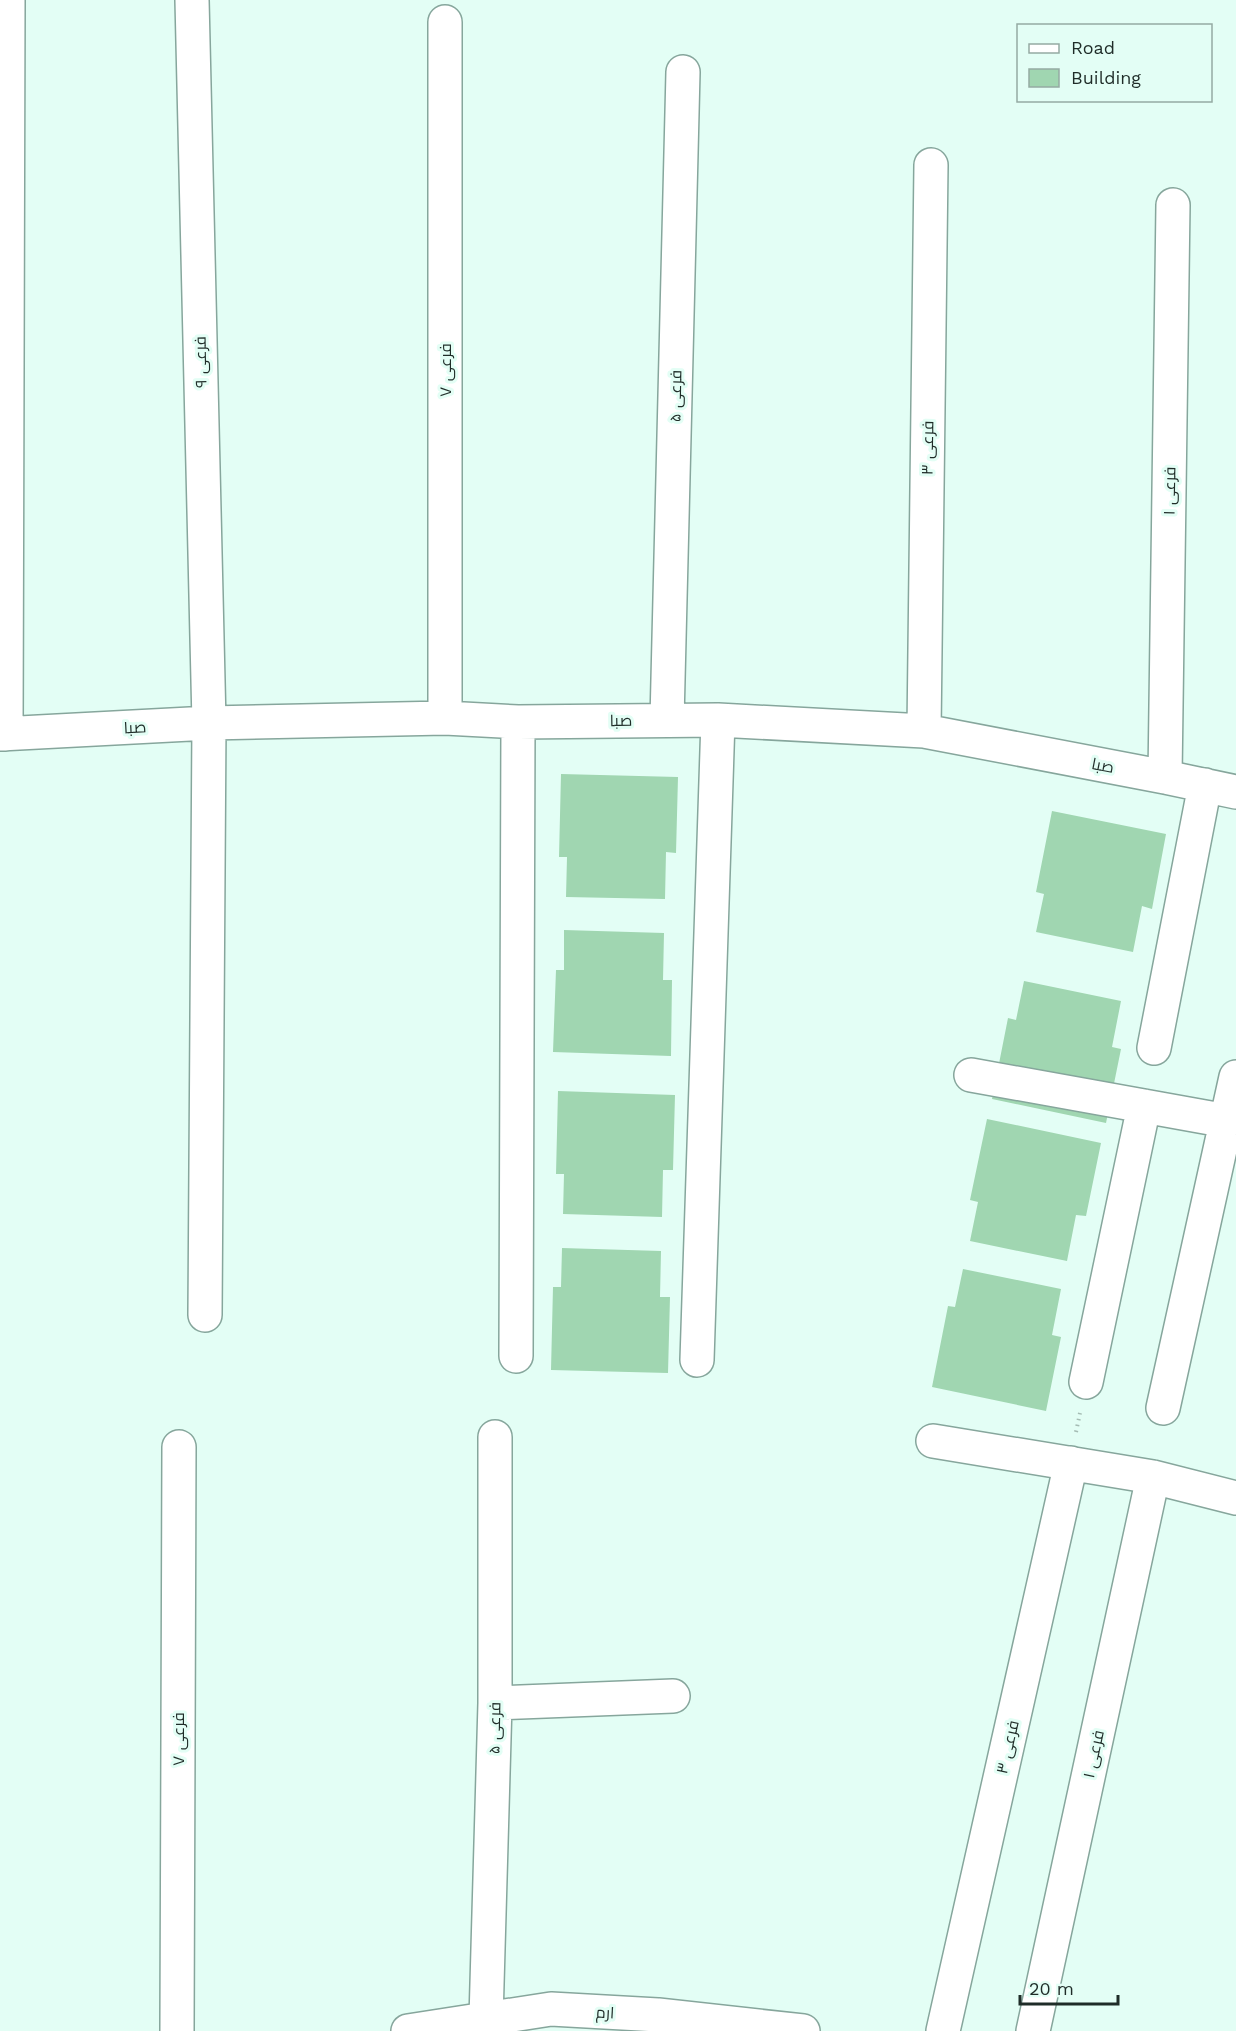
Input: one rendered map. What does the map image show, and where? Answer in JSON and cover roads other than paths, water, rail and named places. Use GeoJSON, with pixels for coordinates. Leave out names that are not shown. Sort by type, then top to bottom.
{"type":"FeatureCollection","features":[{"type":"Feature","properties":{"kind":"street"},"geometry":{"type":"LineString","coordinates":[[3,734],[8,0]]}},
{"type":"Feature","properties":{"kind":"street","name":"فرعی ۹"},"geometry":{"type":"LineString","coordinates":[[192,0],[209,723],[205,1315]]}},
{"type":"Feature","properties":{"kind":"street","name":"فرعی ۷"},"geometry":{"type":"LineString","coordinates":[[445,718],[446,22]]}},
{"type":"Feature","properties":{"kind":"street","name":"فرعی ۵"},"geometry":{"type":"LineString","coordinates":[[667,720],[683,72]]}},
{"type":"Feature","properties":{"kind":"street","name":"فرعی ۳"},"geometry":{"type":"LineString","coordinates":[[924,731],[931,165]]}},
{"type":"Feature","properties":{"kind":"street","name":"فرعی ۱"},"geometry":{"type":"LineString","coordinates":[[1165,777],[1173,205]]}},
{"type":"Feature","properties":{"kind":"street","name":"صبا"},"geometry":{"type":"LineString","coordinates":[[3,734],[209,723],[445,718],[518,722],[718,720],[924,731],[1236,792]]}},
{"type":"Feature","properties":{"kind":"street"},"geometry":{"type":"LineString","coordinates":[[697,1360],[718,720]]}},
{"type":"Feature","properties":{"kind":"street"},"geometry":{"type":"LineString","coordinates":[[516,1356],[518,722]]}},
{"type":"Feature","properties":{"kind":"street"},"geometry":{"type":"LineString","coordinates":[[1154,1048],[1204,785]]}},
{"type":"Feature","properties":{"kind":"street"},"geometry":{"type":"LineString","coordinates":[[971,1075],[1227,1121]]}},
{"type":"Feature","properties":{"kind":"street"},"geometry":{"type":"LineString","coordinates":[[1162,1408],[1236,1077]]}},
{"type":"Feature","properties":{"kind":"street"},"geometry":{"type":"LineString","coordinates":[[1086,1382],[1144,1106]]}},
{"type":"Feature","properties":{"kind":"street","name":"فرعی ۵"},"geometry":{"type":"LineString","coordinates":[[486,2019],[495,1703],[495,1437]]}},
{"type":"Feature","properties":{"kind":"street"},"geometry":{"type":"LineString","coordinates":[[933,1441],[1153,1477],[1236,1498]]}},
{"type":"Feature","properties":{"kind":"street","name":"فرعی ۷"},"geometry":{"type":"LineString","coordinates":[[177,2031],[179,1447]]}},
{"type":"Feature","properties":{"kind":"street","name":"فرعی ۳"},"geometry":{"type":"LineString","coordinates":[[943,2031],[1071,1463]]}},
{"type":"Feature","properties":{"kind":"street","name":"فرعی ۱"},"geometry":{"type":"LineString","coordinates":[[1033,2031],[1153,1477]]}},
{"type":"Feature","properties":{"kind":"street"},"geometry":{"type":"LineString","coordinates":[[495,1703],[673,1696]]}},
{"type":"Feature","properties":{"kind":"street","name":"ارم"},"geometry":{"type":"LineString","coordinates":[[408,2031],[486,2019],[550,2020],[658,2014],[800,2031]]}}]}
